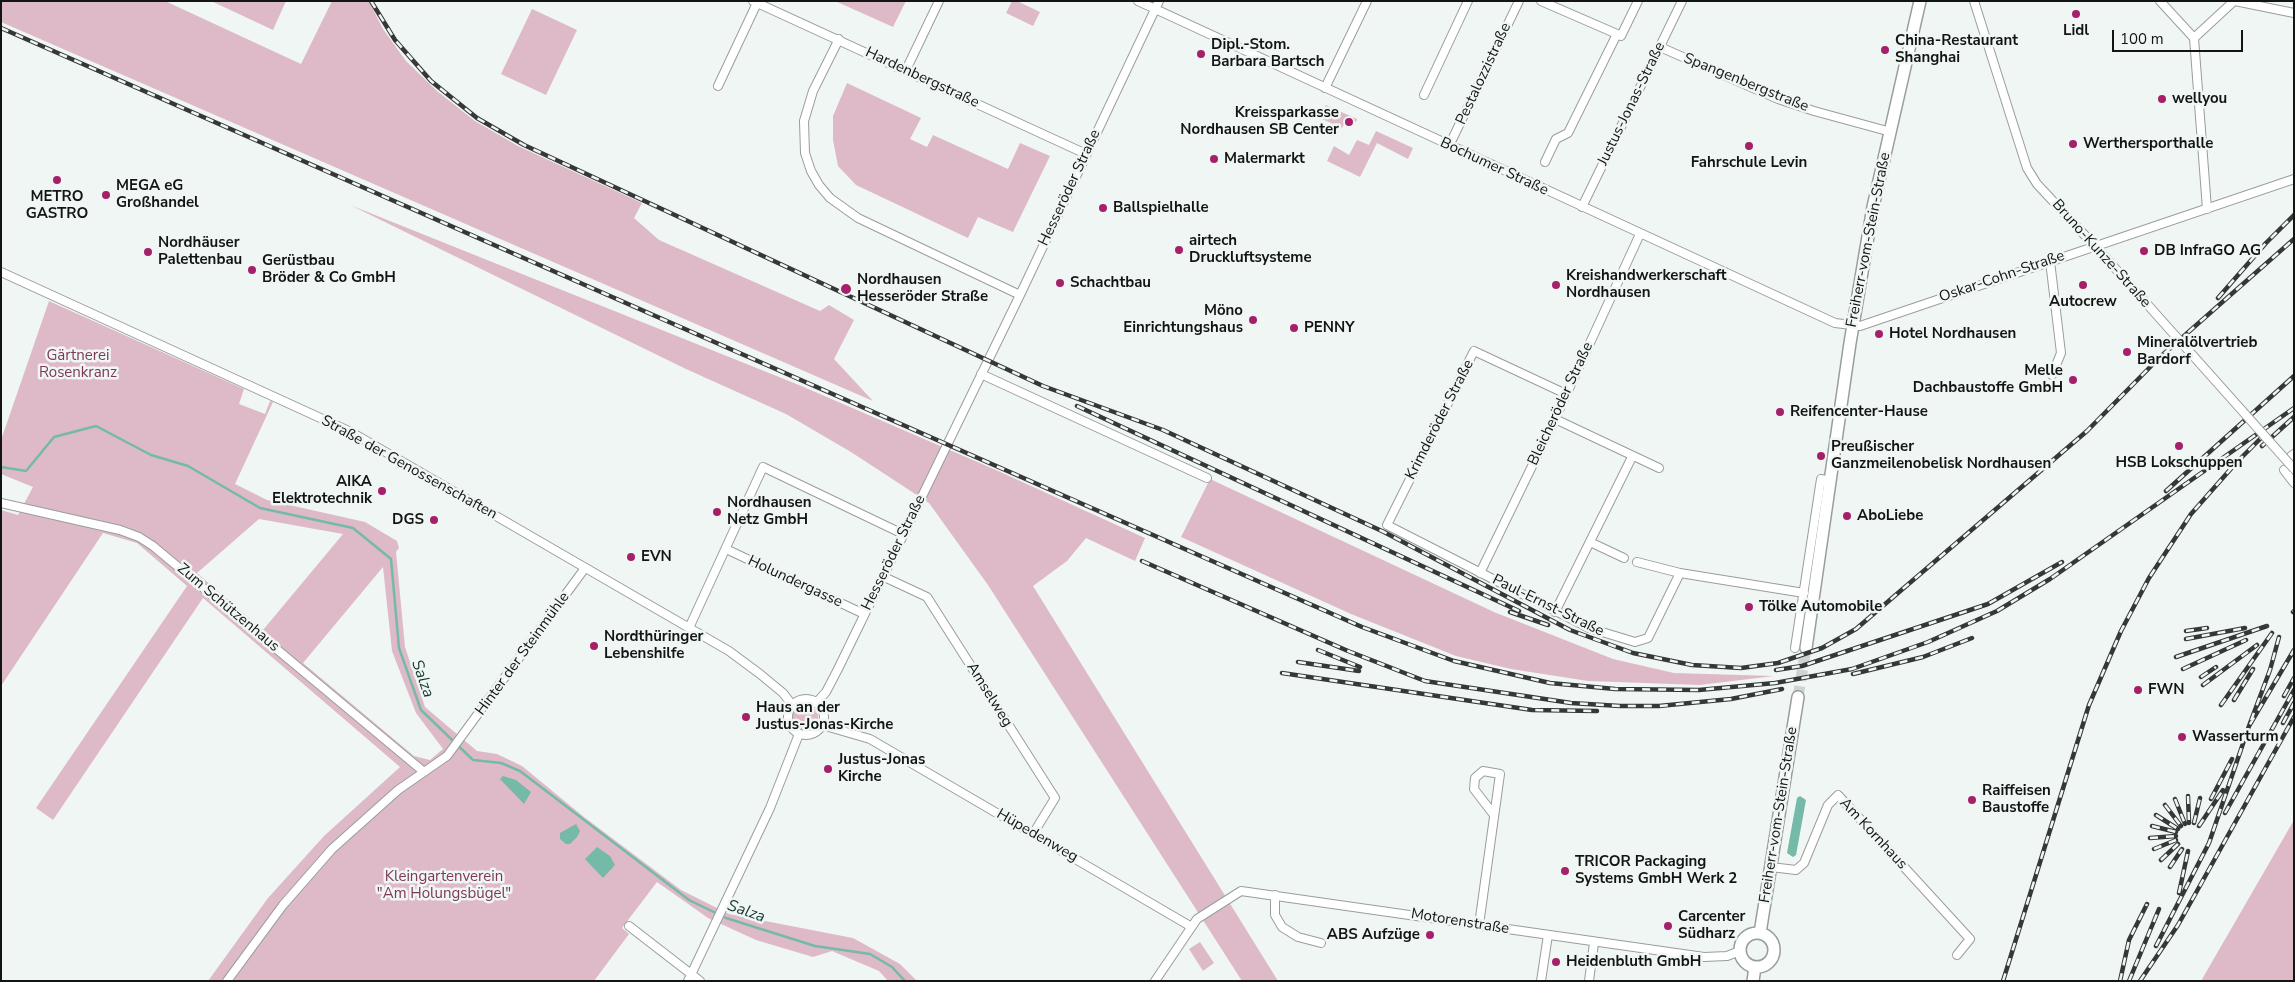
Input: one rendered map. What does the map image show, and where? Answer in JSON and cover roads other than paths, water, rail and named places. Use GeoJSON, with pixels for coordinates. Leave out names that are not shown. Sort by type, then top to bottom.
{"type":"FeatureCollection","features":[{"type":"Feature","properties":{"kind":"main road","name":"Freiherr-vom-Stein-Straße"},"geometry":{"type":"LineString","coordinates":[[1800,648],[1830,481],[1873,207],[1920,1]]}},
{"type":"Feature","properties":{"kind":"main road","name":"Freiherr-vom-Stein-Straße"},"geometry":{"type":"LineString","coordinates":[[1760,933],[1798,697]]}},
{"type":"Feature","properties":{"kind":"main road"},"geometry":{"type":"LineString","coordinates":[[1760,933],[1770,939],[1774,950],[1770,961],[1755,968],[1744,962],[1740,951],[1745,937],[1760,933]]}},
{"type":"Feature","properties":{"kind":"main road"},"geometry":{"type":"LineString","coordinates":[[1753,981],[1755,968]]}},
{"type":"Feature","properties":{"kind":"street"},"geometry":{"type":"LineString","coordinates":[[906,70],[940,1]]}},
{"type":"Feature","properties":{"kind":"street","name":"Bochumer Straße"},"geometry":{"type":"LineString","coordinates":[[1138,1],[1582,208],[1835,323],[1853,325]]}},
{"type":"Feature","properties":{"kind":"street","name":"Hesseröder Straße"},"geometry":{"type":"LineString","coordinates":[[816,703],[826,692],[838,668],[1020,295],[1158,1]]}},
{"type":"Feature","properties":{"kind":"street"},"geometry":{"type":"LineString","coordinates":[[1325,88],[1367,1]]}},
{"type":"Feature","properties":{"kind":"street"},"geometry":{"type":"LineString","coordinates":[[1424,95],[1468,1]]}},
{"type":"Feature","properties":{"kind":"street","name":"Pestalozzistraße"},"geometry":{"type":"LineString","coordinates":[[1449,146],[1518,1]]}},
{"type":"Feature","properties":{"kind":"street"},"geometry":{"type":"LineString","coordinates":[[1541,1],[1621,36],[1638,1]]}},
{"type":"Feature","properties":{"kind":"street","name":"Justus-Jonas-Straße"},"geometry":{"type":"LineString","coordinates":[[1582,208],[1682,1]]}},
{"type":"Feature","properties":{"kind":"street","name":"Bruno-Kunze-Straße"},"geometry":{"type":"LineString","coordinates":[[1974,1],[2027,168],[2037,184],[2106,258],[2294,469]]}},
{"type":"Feature","properties":{"kind":"street"},"geometry":{"type":"LineString","coordinates":[[2160,1],[2194,38],[2207,209]]}},
{"type":"Feature","properties":{"kind":"street"},"geometry":{"type":"LineString","coordinates":[[2194,38],[2235,1],[2294,13]]}},
{"type":"Feature","properties":{"kind":"street","name":"Hardenbergstraße"},"geometry":{"type":"LineString","coordinates":[[718,86],[755,2],[1086,154]]}},
{"type":"Feature","properties":{"kind":"street"},"geometry":{"type":"LineString","coordinates":[[1545,162],[1556,139],[1568,133],[1617,34]]}},
{"type":"Feature","properties":{"kind":"street"},"geometry":{"type":"LineString","coordinates":[[839,39],[813,91],[804,121],[805,153],[811,171],[819,185],[830,198],[858,218],[1020,295]]}},
{"type":"Feature","properties":{"kind":"street","name":"Spangenbergstraße"},"geometry":{"type":"LineString","coordinates":[[1660,47],[1778,99],[1890,132]]}},
{"type":"Feature","properties":{"kind":"street","name":"Oskar-Cohn-Straße"},"geometry":{"type":"LineString","coordinates":[[1853,325],[1860,326],[2294,179]]}},
{"type":"Feature","properties":{"kind":"street","name":"Bleicheröder Straße"},"geometry":{"type":"LineString","coordinates":[[1480,573],[1555,419],[1640,234]]}},
{"type":"Feature","properties":{"kind":"street"},"geometry":{"type":"LineString","coordinates":[[2050,261],[2060,354],[2052,375]]}},
{"type":"Feature","properties":{"kind":"street","name":"Straße der Genossenschaften"},"geometry":{"type":"LineString","coordinates":[[1,272],[351,432],[729,651],[783,693],[793,706]]}},
{"type":"Feature","properties":{"kind":"street","name":"Krimderöder Straße"},"geometry":{"type":"LineString","coordinates":[[1387,526],[1474,351],[1566,394]]}},
{"type":"Feature","properties":{"kind":"street"},"geometry":{"type":"LineString","coordinates":[[981,374],[1207,478]]}},
{"type":"Feature","properties":{"kind":"street"},"geometry":{"type":"LineString","coordinates":[[1555,419],[1659,468]]}},
{"type":"Feature","properties":{"kind":"street"},"geometry":{"type":"LineString","coordinates":[[1555,612],[1632,456]]}},
{"type":"Feature","properties":{"kind":"street"},"geometry":{"type":"LineString","coordinates":[[689,628],[763,468],[903,534]]}},
{"type":"Feature","properties":{"kind":"street"},"geometry":{"type":"LineString","coordinates":[[2284,470],[2294,483]]}},
{"type":"Feature","properties":{"kind":"street","name":"Freiherr-vom-Stein-Straße"},"geometry":{"type":"LineString","coordinates":[[1800,648],[1804,593],[1821,479],[1830,481]]}},
{"type":"Feature","properties":{"kind":"street","name":"Zum Schützenhaus"},"geometry":{"type":"LineString","coordinates":[[1,503],[120,530],[139,537],[153,546],[424,772]]}},
{"type":"Feature","properties":{"kind":"street","name":"Paul-Ernst-Straße"},"geometry":{"type":"LineString","coordinates":[[1387,526],[1589,628],[1635,642],[1648,638],[1680,573]]}},
{"type":"Feature","properties":{"kind":"street"},"geometry":{"type":"LineString","coordinates":[[1590,542],[1624,558]]}},
{"type":"Feature","properties":{"kind":"street","name":"Holundergasse"},"geometry":{"type":"LineString","coordinates":[[726,550],[864,614]]}},
{"type":"Feature","properties":{"kind":"street"},"geometry":{"type":"LineString","coordinates":[[1637,562],[1680,573],[1804,593]]}},
{"type":"Feature","properties":{"kind":"street","name":"Hinter der Steinmühle"},"geometry":{"type":"LineString","coordinates":[[424,772],[448,756],[461,740],[585,568]]}},
{"type":"Feature","properties":{"kind":"street","name":"Amselweg"},"geometry":{"type":"LineString","coordinates":[[882,576],[928,597],[1055,798],[1033,834]]}},
{"type":"Feature","properties":{"kind":"street"},"geometry":{"type":"LineString","coordinates":[[803,700],[816,703],[824,716],[822,725],[812,734],[799,734],[791,727],[788,720],[793,706],[803,700]]}},
{"type":"Feature","properties":{"kind":"street","name":"Hüpedenweg"},"geometry":{"type":"LineString","coordinates":[[822,725],[870,739],[1190,926]]}},
{"type":"Feature","properties":{"kind":"street"},"geometry":{"type":"LineString","coordinates":[[689,978],[770,808],[799,734]]}},
{"type":"Feature","properties":{"kind":"street"},"geometry":{"type":"LineString","coordinates":[[1479,925],[1500,774],[1484,771],[1475,778],[1474,789],[1494,815]]}},
{"type":"Feature","properties":{"kind":"street"},"geometry":{"type":"LineString","coordinates":[[226,981],[283,905],[332,849],[398,790],[424,772]]}},
{"type":"Feature","properties":{"kind":"street","name":"Am Kornhaus"},"geometry":{"type":"LineString","coordinates":[[1771,867],[1796,870],[1804,863],[1828,805],[1838,795],[1970,939],[1957,955]]}},
{"type":"Feature","properties":{"kind":"street","name":"Motorenstraße"},"geometry":{"type":"LineString","coordinates":[[1190,926],[1197,919],[1241,891],[1274,894],[1594,943],[1704,957],[1720,957],[1740,951]]}},
{"type":"Feature","properties":{"kind":"street"},"geometry":{"type":"LineString","coordinates":[[1274,894],[1275,914],[1282,927],[1298,936],[1321,942]]}},
{"type":"Feature","properties":{"kind":"street"},"geometry":{"type":"LineString","coordinates":[[629,926],[689,978],[700,981]]}},
{"type":"Feature","properties":{"kind":"street"},"geometry":{"type":"LineString","coordinates":[[1155,981],[1190,926]]}},
{"type":"Feature","properties":{"kind":"street"},"geometry":{"type":"LineString","coordinates":[[1540,981],[1548,935]]}},
{"type":"Feature","properties":{"kind":"street"},"geometry":{"type":"LineString","coordinates":[[1589,981],[1594,943]]}},
{"type":"Feature","properties":{"kind":"waterway","name":"Salza"},"geometry":{"type":"LineString","coordinates":[[1,467],[26,471],[54,437],[96,426],[151,455],[188,466],[260,508],[353,528],[391,559],[399,648],[421,710],[473,760],[501,763],[520,771],[689,900],[726,918],[815,946],[870,954],[892,967],[905,981]]}},
{"type":"Feature","properties":{"kind":"tunnel"},"geometry":{"type":"LineString","coordinates":[[1798,697],[1806,648]]}},
{"type":"Feature","properties":{"kind":"railway"},"geometry":{"type":"LineString","coordinates":[[371,1],[395,40],[431,81],[477,118],[524,145],[1043,386],[1163,430],[1384,532],[1570,630],[1633,653],[1692,665],[1741,668],[1778,663],[1822,648],[1856,629],[2087,431],[2159,358],[2294,239]]}},
{"type":"Feature","properties":{"kind":"railway"},"geometry":{"type":"LineString","coordinates":[[1,28],[1362,627],[1454,661],[1550,683],[1615,689],[1699,690],[1775,683],[1852,669],[1928,642],[1997,611],[2050,579],[2294,408]]}},
{"type":"Feature","properties":{"kind":"railway"},"geometry":{"type":"LineString","coordinates":[[2218,298],[2266,243],[2294,215]]}},
{"type":"Feature","properties":{"kind":"railway"},"geometry":{"type":"LineString","coordinates":[[2166,491],[2294,376]]}},
{"type":"Feature","properties":{"kind":"railway"},"geometry":{"type":"LineString","coordinates":[[1077,406],[1519,611]]}},
{"type":"Feature","properties":{"kind":"railway"},"geometry":{"type":"LineString","coordinates":[[2262,446],[2294,417]]}},
{"type":"Feature","properties":{"kind":"railway"},"geometry":{"type":"LineString","coordinates":[[2003,981],[2089,705],[2121,631],[2149,578],[2191,514],[2236,463],[2264,435]]}},
{"type":"Feature","properties":{"kind":"railway"},"geometry":{"type":"LineString","coordinates":[[1142,561],[1348,651],[1425,681],[1571,703],[1620,706],[1659,706],[1731,699],[1782,689]]}},
{"type":"Feature","properties":{"kind":"railway"},"geometry":{"type":"LineString","coordinates":[[1776,670],[1802,666],[1988,604],[2062,562]]}},
{"type":"Feature","properties":{"kind":"railway"},"geometry":{"type":"LineString","coordinates":[[1510,612],[1548,625]]}},
{"type":"Feature","properties":{"kind":"railway"},"geometry":{"type":"LineString","coordinates":[[2176,657],[2267,626]]}},
{"type":"Feature","properties":{"kind":"railway"},"geometry":{"type":"LineString","coordinates":[[2186,631],[2207,628]]}},
{"type":"Feature","properties":{"kind":"railway"},"geometry":{"type":"LineString","coordinates":[[2186,639],[2245,628]]}},
{"type":"Feature","properties":{"kind":"railway"},"geometry":{"type":"LineString","coordinates":[[2221,705],[2272,633]]}},
{"type":"Feature","properties":{"kind":"railway"},"geometry":{"type":"LineString","coordinates":[[2279,637],[2270,670],[2249,726],[2294,650]]}},
{"type":"Feature","properties":{"kind":"railway"},"geometry":{"type":"LineString","coordinates":[[1853,674],[1923,657],[1972,638]]}},
{"type":"Feature","properties":{"kind":"railway"},"geometry":{"type":"LineString","coordinates":[[2183,669],[2246,640]]}},
{"type":"Feature","properties":{"kind":"railway"},"geometry":{"type":"LineString","coordinates":[[2203,685],[2257,645]]}},
{"type":"Feature","properties":{"kind":"railway"},"geometry":{"type":"LineString","coordinates":[[1318,650],[1360,667]]}},
{"type":"Feature","properties":{"kind":"railway"},"geometry":{"type":"LineString","coordinates":[[1298,662],[1359,671]]}},
{"type":"Feature","properties":{"kind":"railway"},"geometry":{"type":"LineString","coordinates":[[2201,677],[2216,667]]}},
{"type":"Feature","properties":{"kind":"railway"},"geometry":{"type":"LineString","coordinates":[[2234,700],[2253,669]]}},
{"type":"Feature","properties":{"kind":"railway"},"geometry":{"type":"LineString","coordinates":[[1282,673],[1532,710],[1597,711]]}},
{"type":"Feature","properties":{"kind":"railway"},"geometry":{"type":"LineString","coordinates":[[2284,696],[2294,678]]}},
{"type":"Feature","properties":{"kind":"railway"},"geometry":{"type":"LineString","coordinates":[[2225,813],[2294,690]]}},
{"type":"Feature","properties":{"kind":"railway"},"geometry":{"type":"LineString","coordinates":[[2283,723],[2294,703]]}},
{"type":"Feature","properties":{"kind":"railway"},"geometry":{"type":"LineString","coordinates":[[2140,981],[2178,925],[2294,717]]}},
{"type":"Feature","properties":{"kind":"railway"},"geometry":{"type":"LineString","coordinates":[[2156,946],[2209,843],[2249,726]]}},
{"type":"Feature","properties":{"kind":"railway"},"geometry":{"type":"LineString","coordinates":[[2211,799],[2232,759]]}},
{"type":"Feature","properties":{"kind":"railway"},"geometry":{"type":"LineString","coordinates":[[2199,826],[2223,790]]}},
{"type":"Feature","properties":{"kind":"railway"},"geometry":{"type":"LineString","coordinates":[[2188,796],[2189,823]]}},
{"type":"Feature","properties":{"kind":"railway"},"geometry":{"type":"LineString","coordinates":[[2194,823],[2200,798]]}},
{"type":"Feature","properties":{"kind":"railway"},"geometry":{"type":"LineString","coordinates":[[2175,799],[2185,824]]}},
{"type":"Feature","properties":{"kind":"railway"},"geometry":{"type":"LineString","coordinates":[[2165,805],[2181,826]]}},
{"type":"Feature","properties":{"kind":"railway"},"geometry":{"type":"LineString","coordinates":[[2156,815],[2178,829]]}},
{"type":"Feature","properties":{"kind":"railway"},"geometry":{"type":"LineString","coordinates":[[2152,826],[2176,832]]}},
{"type":"Feature","properties":{"kind":"railway"},"geometry":{"type":"LineString","coordinates":[[2150,838],[2176,836]]}},
{"type":"Feature","properties":{"kind":"railway"},"geometry":{"type":"LineString","coordinates":[[2154,849],[2176,840]]}},
{"type":"Feature","properties":{"kind":"railway"},"geometry":{"type":"LineString","coordinates":[[2161,860],[2178,844]]}},
{"type":"Feature","properties":{"kind":"railway"},"geometry":{"type":"LineString","coordinates":[[2170,867],[2182,849]]}},
{"type":"Feature","properties":{"kind":"railway"},"geometry":{"type":"LineString","coordinates":[[2179,893],[2188,851]]}},
{"type":"Feature","properties":{"kind":"railway"},"geometry":{"type":"LineString","coordinates":[[2120,981],[2129,940],[2147,904]]}},
{"type":"Feature","properties":{"kind":"railway"},"geometry":{"type":"LineString","coordinates":[[2129,981],[2159,909]]}},
{"type":"Feature","properties":{"kind":"place","name":"Lidl"},"geometry":{"type":"Point","coordinates":[2076,14]}},
{"type":"Feature","properties":{"kind":"place","name":"China-Restaurant Shanghai"},"geometry":{"type":"Point","coordinates":[1885,50]}},
{"type":"Feature","properties":{"kind":"place","name":"Dipl.-Stom. Barbara Bartsch"},"geometry":{"type":"Point","coordinates":[1201,54]}},
{"type":"Feature","properties":{"kind":"place","name":"wellyou"},"geometry":{"type":"Point","coordinates":[2162,99]}},
{"type":"Feature","properties":{"kind":"place","name":"Kreissparkasse Nordhausen SB Center"},"geometry":{"type":"Point","coordinates":[1349,122]}},
{"type":"Feature","properties":{"kind":"place","name":"Werthersporthalle"},"geometry":{"type":"Point","coordinates":[2073,144]}},
{"type":"Feature","properties":{"kind":"place","name":"Fahrschule Levin"},"geometry":{"type":"Point","coordinates":[1749,146]}},
{"type":"Feature","properties":{"kind":"place","name":"Malermarkt"},"geometry":{"type":"Point","coordinates":[1214,159]}},
{"type":"Feature","properties":{"kind":"place","name":"METRO GASTRO"},"geometry":{"type":"Point","coordinates":[57,180]}},
{"type":"Feature","properties":{"kind":"place","name":"MEGA eG Großhandel"},"geometry":{"type":"Point","coordinates":[106,195]}},
{"type":"Feature","properties":{"kind":"place","name":"Ballspielhalle"},"geometry":{"type":"Point","coordinates":[1103,208]}},
{"type":"Feature","properties":{"kind":"place","name":"airtech Druckluftsysteme"},"geometry":{"type":"Point","coordinates":[1179,250]}},
{"type":"Feature","properties":{"kind":"place","name":"DB InfraGO AG"},"geometry":{"type":"Point","coordinates":[2144,251]}},
{"type":"Feature","properties":{"kind":"place","name":"Nordhäuser Palettenbau"},"geometry":{"type":"Point","coordinates":[148,252]}},
{"type":"Feature","properties":{"kind":"place","name":"Gerüstbau Bröder & Co GmbH"},"geometry":{"type":"Point","coordinates":[252,270]}},
{"type":"Feature","properties":{"kind":"place","name":"Schachtbau"},"geometry":{"type":"Point","coordinates":[1060,283]}},
{"type":"Feature","properties":{"kind":"place","name":"Kreishandwerkerschaft Nordhausen"},"geometry":{"type":"Point","coordinates":[1556,285]}},
{"type":"Feature","properties":{"kind":"place","name":"Autocrew"},"geometry":{"type":"Point","coordinates":[2083,285]}},
{"type":"Feature","properties":{"kind":"place","name":"Nordhausen Hesseröder Straße"},"geometry":{"type":"Point","coordinates":[846,289]}},
{"type":"Feature","properties":{"kind":"place","name":"Möno Einrichtungshaus"},"geometry":{"type":"Point","coordinates":[1253,320]}},
{"type":"Feature","properties":{"kind":"place","name":"PENNY"},"geometry":{"type":"Point","coordinates":[1294,328]}},
{"type":"Feature","properties":{"kind":"place","name":"Hotel Nordhausen"},"geometry":{"type":"Point","coordinates":[1879,334]}},
{"type":"Feature","properties":{"kind":"place","name":"Mineralölvertrieb Bardorf"},"geometry":{"type":"Point","coordinates":[2127,352]}},
{"type":"Feature","properties":{"kind":"place","name":"Melle Dachbaustoffe GmbH"},"geometry":{"type":"Point","coordinates":[2073,380]}},
{"type":"Feature","properties":{"kind":"place","name":"Reifencenter-Hause"},"geometry":{"type":"Point","coordinates":[1780,412]}},
{"type":"Feature","properties":{"kind":"place","name":"HSB Lokschuppen"},"geometry":{"type":"Point","coordinates":[2179,446]}},
{"type":"Feature","properties":{"kind":"place","name":"Preußischer Ganzmeilenobelisk Nordhausen"},"geometry":{"type":"Point","coordinates":[1821,456]}},
{"type":"Feature","properties":{"kind":"place","name":"AIKA Elektrotechnik"},"geometry":{"type":"Point","coordinates":[382,491]}},
{"type":"Feature","properties":{"kind":"place","name":"Nordhausen Netz GmbH"},"geometry":{"type":"Point","coordinates":[717,512]}},
{"type":"Feature","properties":{"kind":"place","name":"AboLiebe"},"geometry":{"type":"Point","coordinates":[1847,516]}},
{"type":"Feature","properties":{"kind":"place","name":"DGS"},"geometry":{"type":"Point","coordinates":[434,520]}},
{"type":"Feature","properties":{"kind":"place","name":"EVN"},"geometry":{"type":"Point","coordinates":[631,557]}},
{"type":"Feature","properties":{"kind":"place","name":"Tölke Automobile"},"geometry":{"type":"Point","coordinates":[1749,607]}},
{"type":"Feature","properties":{"kind":"place","name":"Nordthüringer Lebenshilfe"},"geometry":{"type":"Point","coordinates":[594,646]}},
{"type":"Feature","properties":{"kind":"place","name":"FWN"},"geometry":{"type":"Point","coordinates":[2138,690]}},
{"type":"Feature","properties":{"kind":"place","name":"Haus an der Justus-Jonas-Kirche"},"geometry":{"type":"Point","coordinates":[746,717]}},
{"type":"Feature","properties":{"kind":"place","name":"Wasserturm"},"geometry":{"type":"Point","coordinates":[2182,737]}},
{"type":"Feature","properties":{"kind":"place","name":"Justus-Jonas Kirche"},"geometry":{"type":"Point","coordinates":[828,769]}},
{"type":"Feature","properties":{"kind":"place","name":"Raiffeisen Baustoffe"},"geometry":{"type":"Point","coordinates":[1972,800]}},
{"type":"Feature","properties":{"kind":"place","name":"TRICOR Packaging Systems GmbH Werk 2"},"geometry":{"type":"Point","coordinates":[1565,871]}},
{"type":"Feature","properties":{"kind":"place","name":"Carcenter Südharz"},"geometry":{"type":"Point","coordinates":[1668,926]}},
{"type":"Feature","properties":{"kind":"place","name":"ABS Aufzüge"},"geometry":{"type":"Point","coordinates":[1430,935]}},
{"type":"Feature","properties":{"kind":"place","name":"Heidenbluth GmbH"},"geometry":{"type":"Point","coordinates":[1556,962]}},
{"type":"Feature","properties":{"kind":"park label","name":"Gärtnerei Rosenkranz"},"geometry":{"type":"Point","coordinates":[78,364]}},
{"type":"Feature","properties":{"kind":"park label","name":"Kleingartenverein \"Am Holungsbügel\""},"geometry":{"type":"Point","coordinates":[444,886]}}]}
